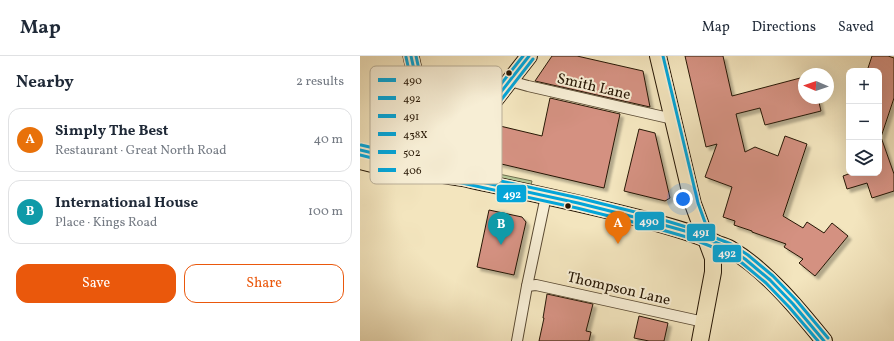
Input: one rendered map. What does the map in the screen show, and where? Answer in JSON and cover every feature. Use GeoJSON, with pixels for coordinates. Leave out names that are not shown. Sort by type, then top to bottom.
{"type":"FeatureCollection","features":[{"type":"Feature","properties":{"kind":"main road"},"geometry":{"type":"LineString","coordinates":[[502,91],[529,56]]}},
{"type":"Feature","properties":{"kind":"main road"},"geometry":{"type":"LineString","coordinates":[[658,56],[693,204],[713,258],[713,272],[700,341]]}},
{"type":"Feature","properties":{"kind":"main road"},"geometry":{"type":"LineString","coordinates":[[360,150],[370,152]]}},
{"type":"Feature","properties":{"kind":"main road"},"geometry":{"type":"LineString","coordinates":[[360,161],[370,164]]}},
{"type":"Feature","properties":{"kind":"main road"},"geometry":{"type":"LineString","coordinates":[[491,184],[628,215],[672,227],[705,238],[731,249],[755,265],[806,318],[824,341]]}},
{"type":"Feature","properties":{"kind":"street"},"geometry":{"type":"LineString","coordinates":[[411,56],[413,66]]}},
{"type":"Feature","properties":{"kind":"street","name":"Smith Lane"},"geometry":{"type":"LineString","coordinates":[[510,81],[673,119]]}},
{"type":"Feature","properties":{"kind":"street"},"geometry":{"type":"LineString","coordinates":[[517,341],[546,196]]}},
{"type":"Feature","properties":{"kind":"street","name":"Thompson Lane"},"geometry":{"type":"LineString","coordinates":[[527,286],[536,285],[704,322]]}},
{"type":"Feature","properties":{"kind":"green space"},"geometry":{"type":"Polygon","coordinates":[[[502,175],[532,181],[531,185],[502,178],[502,175]]]}},
{"type":"Feature","properties":{"kind":"building"},"geometry":{"type":"Polygon","coordinates":[[[552,56],[577,56],[643,71],[650,107],[535,81],[552,56]]]}},
{"type":"Feature","properties":{"kind":"building"},"geometry":{"type":"Polygon","coordinates":[[[685,56],[723,56],[732,96],[798,79],[798,104],[819,104],[821,111],[765,125],[760,108],[736,114],[745,152],[755,147],[778,156],[785,136],[807,144],[783,216],[803,228],[807,222],[824,233],[832,223],[848,236],[815,276],[799,263],[803,259],[784,247],[786,244],[734,225],[735,221],[723,217],[732,187],[705,177],[717,144],[706,147],[685,56]]]}},
{"type":"Feature","properties":{"kind":"building"},"geometry":{"type":"Polygon","coordinates":[[[872,56],[888,56],[894,58],[894,98],[882,134],[882,68],[868,68],[872,56]]]}},
{"type":"Feature","properties":{"kind":"building"},"geometry":{"type":"Polygon","coordinates":[[[550,98],[620,114],[604,188],[502,164],[502,126],[542,136],[550,98]]]}},
{"type":"Feature","properties":{"kind":"building"},"geometry":{"type":"Polygon","coordinates":[[[639,129],[655,133],[670,198],[665,201],[624,191],[639,129]]]}},
{"type":"Feature","properties":{"kind":"building"},"geometry":{"type":"Polygon","coordinates":[[[882,140],[894,174],[894,191],[872,198],[867,183],[847,189],[843,176],[882,176],[882,140]]]}},
{"type":"Feature","properties":{"kind":"building"},"geometry":{"type":"Polygon","coordinates":[[[489,210],[522,217],[526,222],[514,275],[477,267],[489,210]]]}},
{"type":"Feature","properties":{"kind":"building"},"geometry":{"type":"Polygon","coordinates":[[[547,294],[593,304],[586,331],[591,332],[589,341],[539,341],[547,294]]]}},
{"type":"Feature","properties":{"kind":"building"},"geometry":{"type":"Polygon","coordinates":[[[639,316],[668,323],[664,341],[649,341],[634,338],[639,316]]]}},
{"type":"Feature","properties":{"kind":"transit line","name":"490"},"geometry":{"type":"LineString","coordinates":[[411,56],[413,66]]}},
{"type":"Feature","properties":{"kind":"transit line","name":"491"},"geometry":{"type":"LineString","coordinates":[[416,56],[418,66]]}},
{"type":"Feature","properties":{"kind":"transit line","name":"502"},"geometry":{"type":"LineString","coordinates":[[502,83],[523,56]]}},
{"type":"Feature","properties":{"kind":"transit line","name":"438X"},"geometry":{"type":"LineString","coordinates":[[502,91],[529,56]]}},
{"type":"Feature","properties":{"kind":"transit line","name":"491"},"geometry":{"type":"LineString","coordinates":[[663,56],[698,203],[710,236]]}},
{"type":"Feature","properties":{"kind":"transit line","name":"406"},"geometry":{"type":"LineString","coordinates":[[406,57],[408,66]]}},
{"type":"Feature","properties":{"kind":"transit line","name":"406"},"geometry":{"type":"LineString","coordinates":[[502,99],[533,59]]}},
{"type":"Feature","properties":{"kind":"transit line","name":"502"},"geometry":{"type":"LineString","coordinates":[[361,145],[370,147]]}},
{"type":"Feature","properties":{"kind":"transit line","name":"438X"},"geometry":{"type":"LineString","coordinates":[[360,150],[370,152]]}},
{"type":"Feature","properties":{"kind":"transit line","name":"492"},"geometry":{"type":"LineString","coordinates":[[360,155],[370,158]]}},
{"type":"Feature","properties":{"kind":"transit line","name":"491"},"geometry":{"type":"LineString","coordinates":[[502,181],[647,215],[693,229],[731,244],[748,255],[773,276],[797,301],[828,338]]}},
{"type":"Feature","properties":{"kind":"transit line","name":"492"},"geometry":{"type":"LineString","coordinates":[[467,184],[577,208],[645,225],[690,238],[725,252],[742,263],[766,283],[818,341]]}},
{"type":"Feature","properties":{"kind":"transit line","name":"490"},"geometry":{"type":"LineString","coordinates":[[491,184],[578,203],[646,220],[692,233],[727,247],[745,259],[770,280],[793,304],[824,341]]}},
{"type":"Feature","properties":{"kind":"place","name":"Simply The Best"},"geometry":{"type":"Point","coordinates":[618,244]}},
{"type":"Feature","properties":{"kind":"place","name":"International House"},"geometry":{"type":"Point","coordinates":[501,245]}}]}
